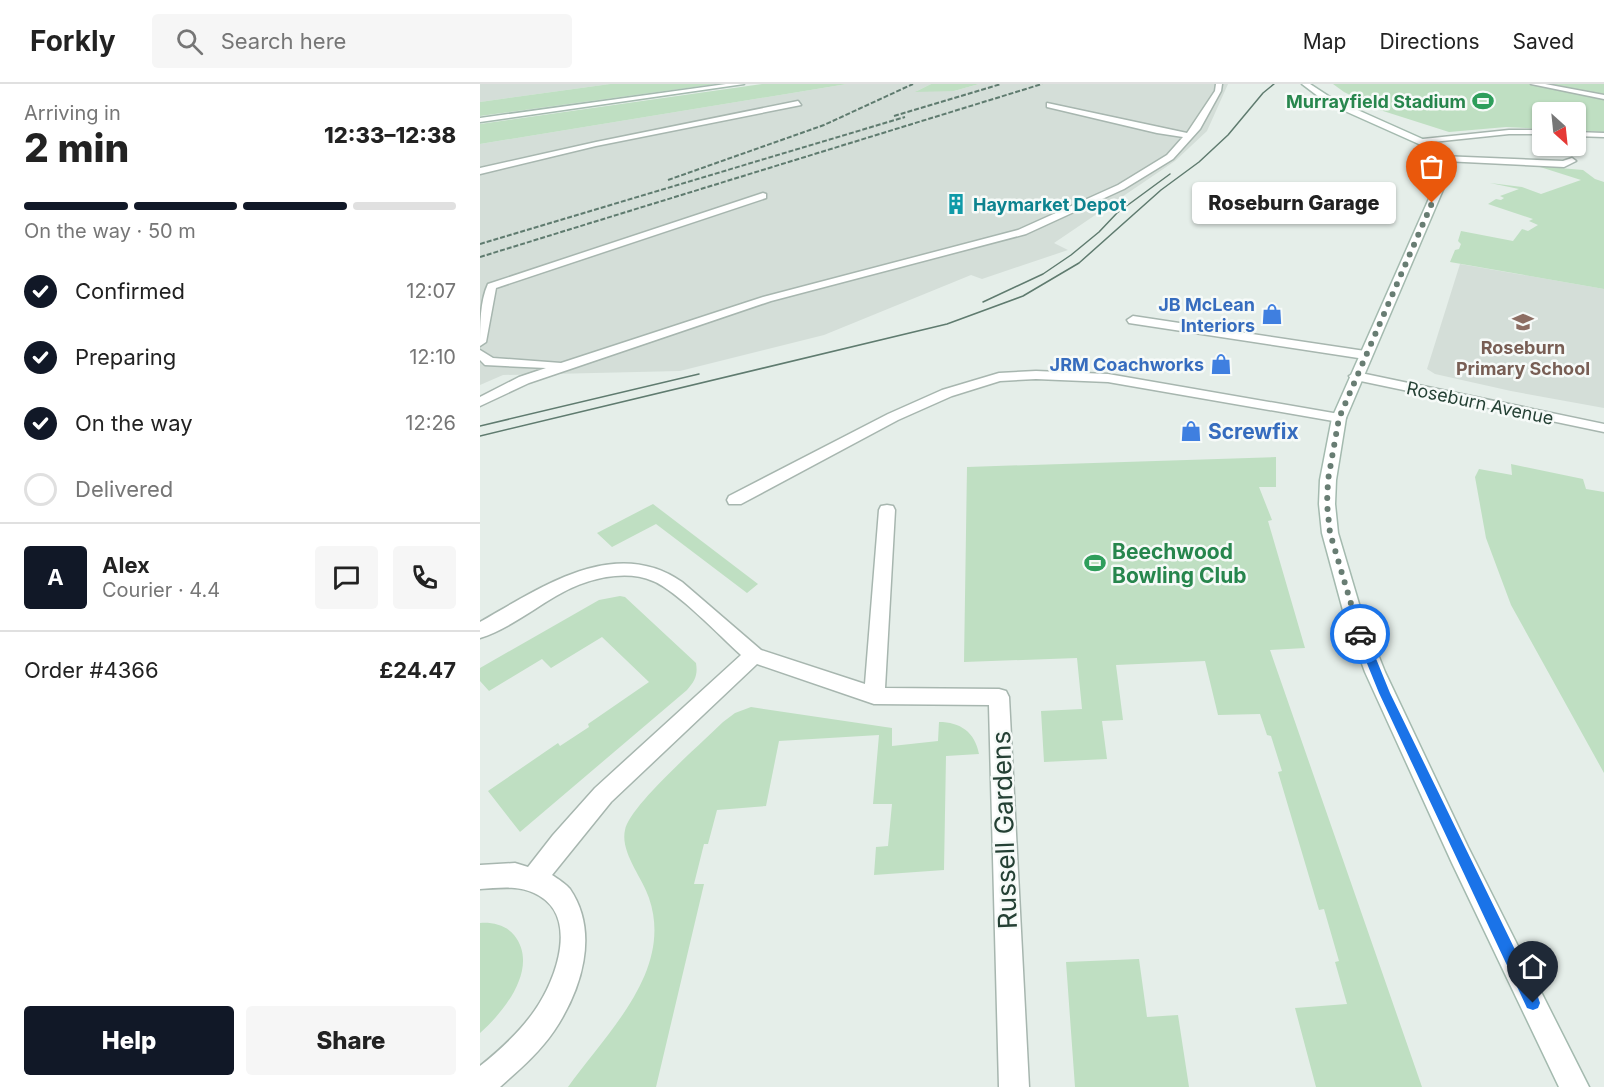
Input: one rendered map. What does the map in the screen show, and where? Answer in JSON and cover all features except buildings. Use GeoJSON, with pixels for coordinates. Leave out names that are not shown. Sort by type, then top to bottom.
{"type":"FeatureCollection","features":[{"type":"Feature","properties":{"kind":"street"},"geometry":{"type":"LineString","coordinates":[[480,120],[741,84]]}},
{"type":"Feature","properties":{"kind":"street"},"geometry":{"type":"LineString","coordinates":[[480,402],[524,380],[767,299],[968,249],[1022,232],[1120,187],[1170,157],[1197,127],[1218,91],[1219,84]]}},
{"type":"Feature","properties":{"kind":"street"},"geometry":{"type":"LineString","coordinates":[[1305,84],[1330,101],[1423,141],[1439,151],[1444,158],[1440,185],[1339,418],[1328,480],[1327,504],[1330,533],[1353,614],[1390,704],[1574,1087]]}},
{"type":"Feature","properties":{"kind":"street"},"geometry":{"type":"LineString","coordinates":[[1534,84],[1604,97]]}},
{"type":"Feature","properties":{"kind":"street"},"geometry":{"type":"LineString","coordinates":[[480,171],[798,102]]}},
{"type":"Feature","properties":{"kind":"street"},"geometry":{"type":"LineString","coordinates":[[1050,105],[1157,131],[1189,136]]}},
{"type":"Feature","properties":{"kind":"street"},"geometry":{"type":"LineString","coordinates":[[1423,141],[1509,132],[1532,132]]}},
{"type":"Feature","properties":{"kind":"street"},"geometry":{"type":"LineString","coordinates":[[1586,134],[1604,135]]}},
{"type":"Feature","properties":{"kind":"street"},"geometry":{"type":"LineString","coordinates":[[1444,158],[1564,164],[1572,161]]}},
{"type":"Feature","properties":{"kind":"street"},"geometry":{"type":"LineString","coordinates":[[480,342],[488,292],[492,286],[763,196]]}},
{"type":"Feature","properties":{"kind":"street"},"geometry":{"type":"LineString","coordinates":[[1133,320],[1365,355]]}},
{"type":"Feature","properties":{"kind":"street"},"geometry":{"type":"LineString","coordinates":[[480,354],[490,362],[570,365]]}},
{"type":"Feature","properties":{"kind":"street"},"geometry":{"type":"LineString","coordinates":[[735,500],[893,417],[947,393],[999,377],[1036,375],[1108,378],[1339,418]]}},
{"type":"Feature","properties":{"kind":"street","name":"Roseburn Avenue"},"geometry":{"type":"LineString","coordinates":[[1356,376],[1604,428]]}},
{"type":"Feature","properties":{"kind":"street"},"geometry":{"type":"LineString","coordinates":[[874,696],[887,510]]}},
{"type":"Feature","properties":{"kind":"street","name":"Russell Gardens"},"geometry":{"type":"LineString","coordinates":[[480,631],[564,583],[594,573],[622,570],[644,571],[662,577],[676,587],[754,655],[874,696],[999,697],[1014,1087]]}},
{"type":"Feature","properties":{"kind":"street"},"geometry":{"type":"LineString","coordinates":[[534,879],[561,843],[603,795],[754,655]]}},
{"type":"Feature","properties":{"kind":"street"},"geometry":{"type":"LineString","coordinates":[[480,877],[506,874],[534,879],[549,886],[561,897],[574,929],[569,972],[559,995],[539,1027],[504,1066],[480,1084]]}},
{"type":"Feature","properties":{"kind":"shaded area"},"geometry":{"type":"Polygon","coordinates":[[[480,84],[610,84],[480,102],[480,84]]]}},
{"type":"Feature","properties":{"kind":"shaded area"},"geometry":{"type":"Polygon","coordinates":[[[847,84],[931,84],[917,91],[954,91],[979,84],[1228,84],[1207,131],[1175,161],[1054,243],[1068,250],[982,279],[971,275],[824,335],[680,371],[503,375],[480,385],[480,144],[847,84]]]}},
{"type":"Feature","properties":{"kind":"shaded area","name":"Roseburn Primary School"},"geometry":{"type":"Polygon","coordinates":[[[1460,264],[1604,289],[1604,408],[1511,391],[1435,374],[1427,369],[1460,264]]]}},
{"type":"Feature","properties":{"kind":"green space"},"geometry":{"type":"Polygon","coordinates":[[[610,84],[716,84],[480,116],[480,102],[610,84]]]}},
{"type":"Feature","properties":{"kind":"green space"},"geometry":{"type":"Polygon","coordinates":[[[762,84],[847,84],[480,144],[480,124],[762,84]]]}},
{"type":"Feature","properties":{"kind":"green space"},"geometry":{"type":"Polygon","coordinates":[[[931,84],[979,84],[954,91],[915,92],[931,84]]]}},
{"type":"Feature","properties":{"kind":"green space","name":"Murrayfield Stadium"},"geometry":{"type":"Polygon","coordinates":[[[1333,84],[1604,84],[1604,132],[1586,131],[1586,102],[1532,102],[1532,128],[1506,127],[1449,132],[1380,110],[1333,84]]]}},
{"type":"Feature","properties":{"kind":"green space"},"geometry":{"type":"Polygon","coordinates":[[[1537,166],[1583,170],[1595,179],[1604,182],[1604,289],[1450,262],[1455,250],[1459,249],[1461,244],[1458,241],[1461,231],[1513,241],[1522,229],[1528,231],[1538,225],[1529,221],[1533,219],[1488,204],[1496,199],[1501,200],[1504,198],[1500,196],[1519,189],[1490,183],[1522,187],[1541,194],[1581,180],[1537,166]]]}},
{"type":"Feature","properties":{"kind":"green space"},"geometry":{"type":"Polygon","coordinates":[[[1276,457],[1276,487],[1259,487],[1272,520],[1268,521],[1305,648],[1270,650],[1422,1087],[1316,1087],[1295,1008],[1347,1004],[1335,962],[1339,961],[1324,909],[1319,910],[1278,772],[1282,771],[1271,736],[1267,735],[1260,714],[1218,715],[1205,661],[1116,665],[1123,720],[1102,721],[1107,759],[1044,762],[1041,711],[1082,709],[1077,658],[964,662],[967,467],[1276,457]]]}},
{"type":"Feature","properties":{"kind":"green space"},"geometry":{"type":"Polygon","coordinates":[[[1511,464],[1583,479],[1586,489],[1604,492],[1604,773],[1511,605],[1486,538],[1475,477],[1479,469],[1512,475],[1511,464]]]}},
{"type":"Feature","properties":{"kind":"green space"},"geometry":{"type":"Polygon","coordinates":[[[653,504],[758,584],[747,593],[656,524],[612,547],[597,533],[653,504]]]}},
{"type":"Feature","properties":{"kind":"green space"},"geometry":{"type":"Polygon","coordinates":[[[625,597],[696,663],[695,678],[687,690],[520,832],[488,791],[558,743],[560,746],[589,727],[588,724],[649,682],[602,637],[551,668],[542,659],[489,691],[480,681],[480,668],[599,600],[625,597]]]}},
{"type":"Feature","properties":{"kind":"green space"},"geometry":{"type":"Polygon","coordinates":[[[751,707],[892,728],[892,746],[938,741],[939,722],[960,726],[970,734],[979,754],[946,756],[944,870],[874,875],[876,847],[888,846],[892,804],[873,804],[879,735],[779,741],[766,806],[717,810],[708,844],[704,844],[694,884],[704,884],[656,1087],[568,1087],[632,999],[645,975],[652,951],[654,925],[649,898],[632,864],[624,838],[630,819],[653,790],[723,722],[735,713],[751,707]]]}},
{"type":"Feature","properties":{"kind":"green space"},"geometry":{"type":"Polygon","coordinates":[[[480,923],[498,925],[511,932],[521,948],[523,961],[516,988],[499,1013],[480,1033],[480,923]]]}},
{"type":"Feature","properties":{"kind":"green space"},"geometry":{"type":"Polygon","coordinates":[[[1139,959],[1147,1017],[1178,1015],[1189,1087],[1075,1087],[1066,962],[1139,959]]]}},
{"type":"Feature","properties":{"kind":"tram line"},"geometry":{"type":"LineString","coordinates":[[480,436],[947,324],[1023,296],[1079,263],[1161,190],[1199,162],[1228,135],[1263,93],[1274,84]]}},
{"type":"Feature","properties":{"kind":"tram line"},"geometry":{"type":"LineString","coordinates":[[983,302],[1043,274],[1071,255],[1099,232],[1117,213],[1170,174]]}},
{"type":"Feature","properties":{"kind":"tram line"},"geometry":{"type":"LineString","coordinates":[[480,426],[699,374]]}},
{"type":"Feature","properties":{"kind":"railway"},"geometry":{"type":"LineString","coordinates":[[668,180],[824,125],[913,84]]}},
{"type":"Feature","properties":{"kind":"railway"},"geometry":{"type":"LineString","coordinates":[[894,116],[1001,84]]}},
{"type":"Feature","properties":{"kind":"railway"},"geometry":{"type":"LineString","coordinates":[[480,257],[1042,84]]}},
{"type":"Feature","properties":{"kind":"railway"},"geometry":{"type":"LineString","coordinates":[[480,244],[905,117]]}},
{"type":"Feature","properties":{"kind":"way so far"},"geometry":{"type":"LineString","coordinates":[[1360,634],[1330,533],[1327,504],[1328,480],[1335,436],[1339,418],[1356,376],[1432,203]]}},
{"type":"Feature","properties":{"kind":"place","name":"Murrayfield Stadium"},"geometry":{"type":"Point","coordinates":[1483,101]}},
{"type":"Feature","properties":{"kind":"place","name":"Roseburn Garage"},"geometry":{"type":"Point","coordinates":[1432,203]}},
{"type":"Feature","properties":{"kind":"place","name":"Haymarket Depot"},"geometry":{"type":"Point","coordinates":[956,204]}},
{"type":"Feature","properties":{"kind":"place","name":"JB McLean Interiors"},"geometry":{"type":"Point","coordinates":[1272,314]}},
{"type":"Feature","properties":{"kind":"place","name":"Roseburn Primary School"},"geometry":{"type":"Point","coordinates":[1523,322]}},
{"type":"Feature","properties":{"kind":"place","name":"JRM Coachworks"},"geometry":{"type":"Point","coordinates":[1221,364]}},
{"type":"Feature","properties":{"kind":"place","name":"Screwfix"},"geometry":{"type":"Point","coordinates":[1191,431]}},
{"type":"Feature","properties":{"kind":"place","name":"Beechwood Bowling Club"},"geometry":{"type":"Point","coordinates":[1095,563]}},
{"type":"Feature","properties":{"kind":"route"},"geometry":{"type":"LineString","coordinates":[[1360,634],[1375,672],[1460,855],[1533,1003]]}}]}
